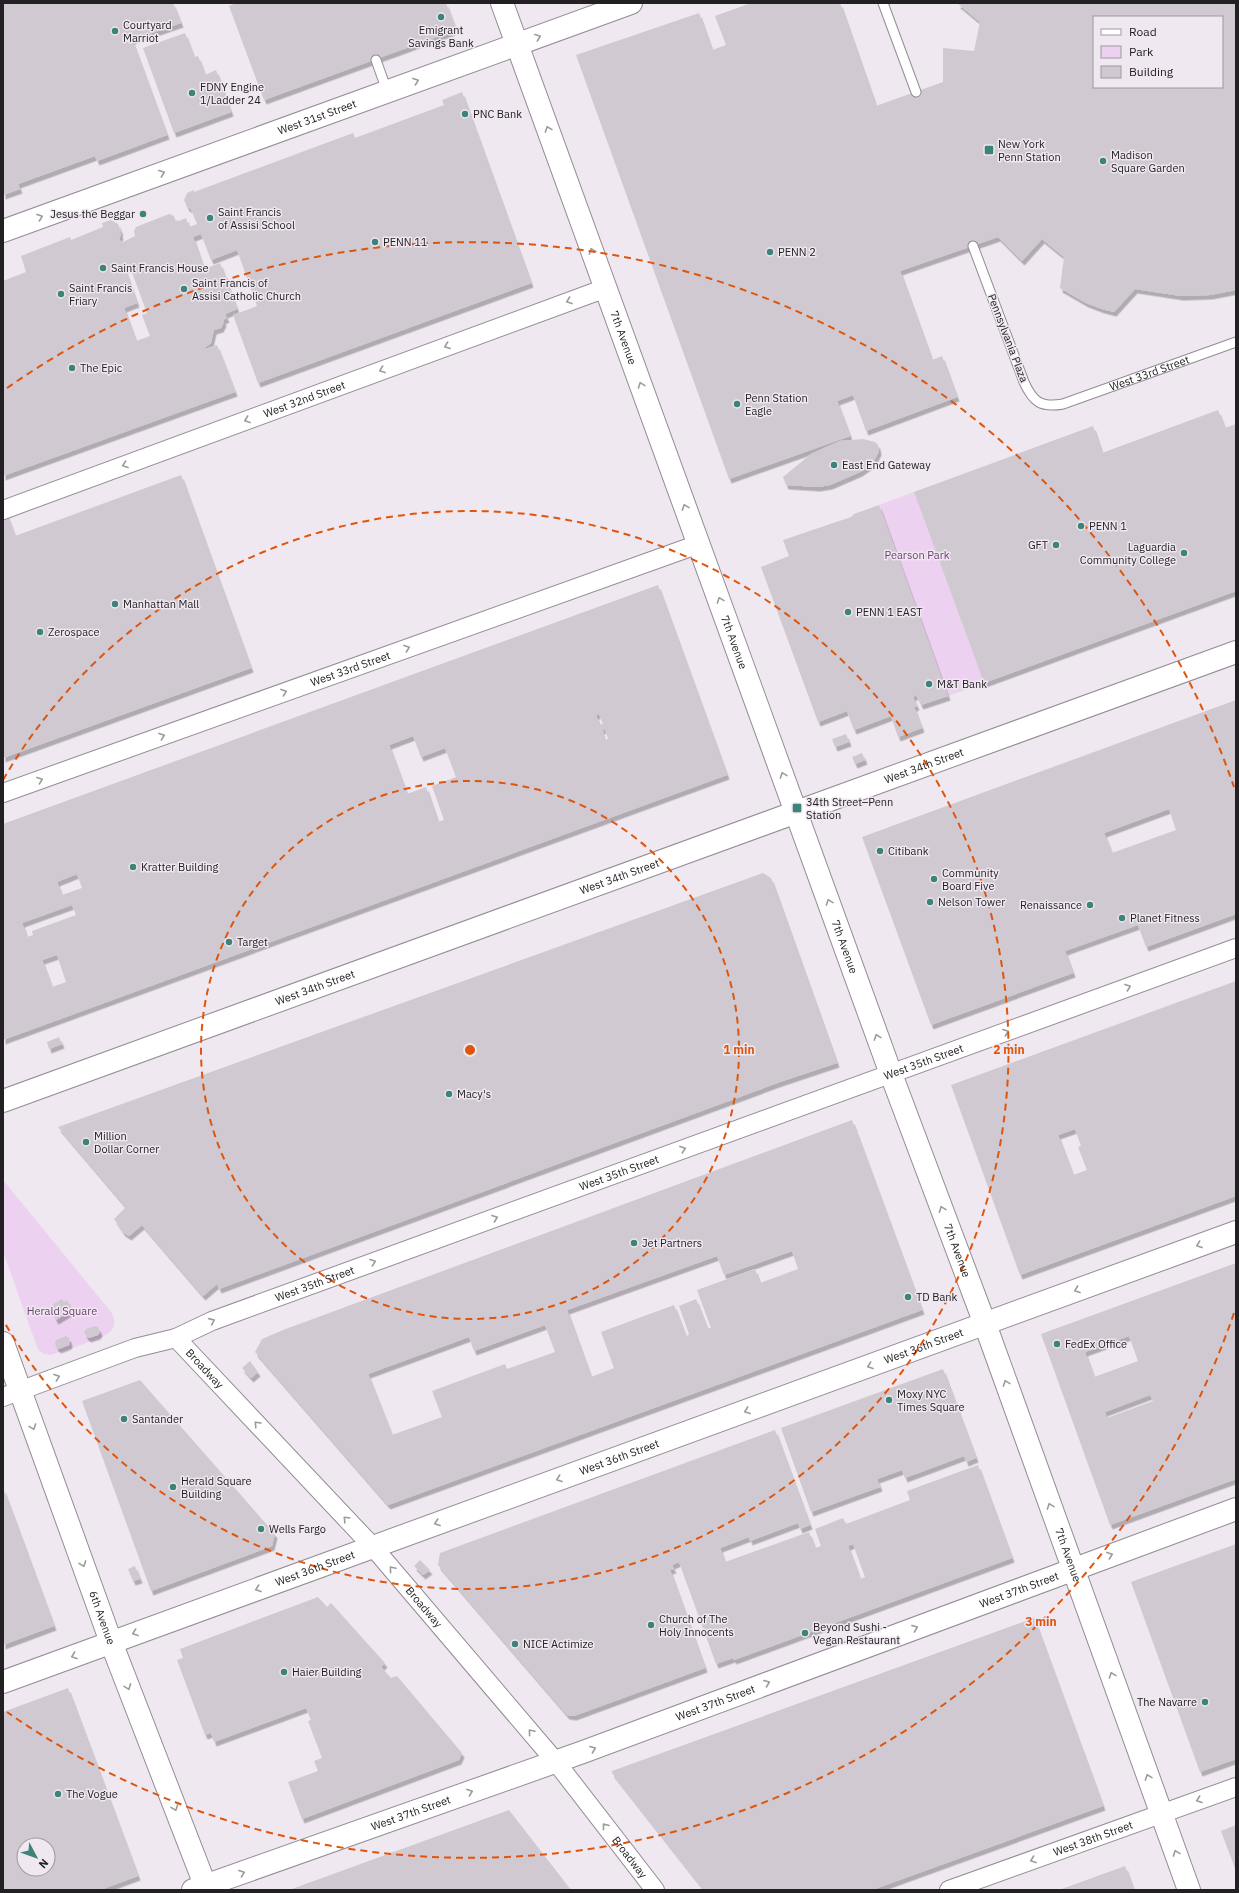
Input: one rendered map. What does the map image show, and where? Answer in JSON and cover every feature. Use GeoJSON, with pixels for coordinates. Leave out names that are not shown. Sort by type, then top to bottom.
{"type":"FeatureCollection","features":[{"type":"Feature","properties":{"kind":"main road","name":"7th Avenue"},"geometry":{"type":"LineString","coordinates":[[502,3],[890,1074],[985,1324],[1189,1890]]}},
{"type":"Feature","properties":{"kind":"main road","name":"West 31st Street"},"geometry":{"type":"LineString","coordinates":[[3,230],[631,3]]}},
{"type":"Feature","properties":{"kind":"main road","name":"West 34th Street"},"geometry":{"type":"LineString","coordinates":[[3,1101],[1236,652]]}},
{"type":"Feature","properties":{"kind":"main road","name":"West 36th Street"},"geometry":{"type":"LineString","coordinates":[[3,1682],[1236,1232]]}},
{"type":"Feature","properties":{"kind":"main road","name":"6th Avenue"},"geometry":{"type":"LineString","coordinates":[[3,1343],[11,1393],[111,1642],[202,1889]]}},
{"type":"Feature","properties":{"kind":"main road","name":"West 37th Street"},"geometry":{"type":"LineString","coordinates":[[202,1889],[556,1762],[1073,1568],[1236,1509]]}},
{"type":"Feature","properties":{"kind":"street","name":"West 32nd Street"},"geometry":{"type":"LineString","coordinates":[[3,510],[606,288]]}},
{"type":"Feature","properties":{"kind":"street","name":"West 33rd Street"},"geometry":{"type":"LineString","coordinates":[[3,793],[699,544]]}},
{"type":"Feature","properties":{"kind":"street","name":"West 35th Street"},"geometry":{"type":"LineString","coordinates":[[11,1393],[135,1348],[176,1338],[212,1321],[1236,948]]}},
{"type":"Feature","properties":{"kind":"street","name":"Broadway"},"geometry":{"type":"LineString","coordinates":[[176,1338],[373,1547],[556,1762],[655,1890]]}},
{"type":"Feature","properties":{"kind":"street","name":"West 38th Street"},"geometry":{"type":"LineString","coordinates":[[949,1890],[1236,1787]]}},
{"type":"Feature","properties":{"kind":"lane"},"geometry":{"type":"LineString","coordinates":[[883,3],[916,92]]}},
{"type":"Feature","properties":{"kind":"lane"},"geometry":{"type":"LineString","coordinates":[[376,60],[387,92]]}},
{"type":"Feature","properties":{"kind":"lane","name":"Pennsylvania Plaza"},"geometry":{"type":"LineString","coordinates":[[973,246],[1029,392],[1042,404],[1051,406],[1063,404]]}},
{"type":"Feature","properties":{"kind":"lane","name":"West 33rd Street"},"geometry":{"type":"LineString","coordinates":[[1063,404],[1236,342]]}},
{"type":"Feature","properties":{"kind":"green space","name":"Pearson Park"},"geometry":{"type":"Polygon","coordinates":[[[914,492],[984,683],[948,696],[879,505],[914,492]]]}},
{"type":"Feature","properties":{"kind":"green space","name":"Herald Square"},"geometry":{"type":"Polygon","coordinates":[[[3,1180],[111,1312],[114,1322],[110,1332],[91,1341],[51,1355],[44,1354],[38,1350],[3,1251],[3,1180]]]}},
{"type":"Feature","properties":{"kind":"building"},"geometry":{"type":"Polygon","coordinates":[[[3,3],[173,3],[181,23],[132,40],[167,135],[97,161],[95,156],[18,184],[20,189],[3,195],[3,3]]]}},
{"type":"Feature","properties":{"kind":"building"},"geometry":{"type":"Polygon","coordinates":[[[236,3],[446,3],[455,27],[453,31],[264,100],[229,6],[236,3]]]}},
{"type":"Feature","properties":{"kind":"building"},"geometry":{"type":"Polygon","coordinates":[[[751,3],[840,3],[876,106],[943,82],[943,48],[974,51],[980,22],[957,3],[1236,3],[1236,290],[1210,295],[1181,296],[1135,289],[1114,312],[1102,309],[1086,303],[1060,288],[1064,257],[1042,239],[1022,261],[998,237],[900,271],[932,360],[942,356],[957,397],[866,431],[853,395],[837,401],[850,436],[729,479],[576,55],[699,13],[712,50],[726,45],[715,16],[751,3]]]}},
{"type":"Feature","properties":{"kind":"building","name":"FDNY Engine 1/Ladder 24"},"geometry":{"type":"Polygon","coordinates":[[[185,33],[194,57],[198,56],[205,75],[216,70],[231,112],[174,133],[143,48],[185,33]]]}},
{"type":"Feature","properties":{"kind":"building"},"geometry":{"type":"Polygon","coordinates":[[[462,92],[531,283],[258,383],[233,315],[257,306],[237,250],[211,260],[201,234],[193,237],[204,269],[220,263],[237,309],[225,314],[227,318],[223,320],[224,322],[221,328],[214,330],[211,343],[202,350],[217,345],[235,392],[3,476],[3,281],[26,272],[21,256],[70,237],[71,240],[103,227],[102,223],[111,220],[118,224],[121,232],[121,236],[119,237],[121,243],[135,236],[134,231],[136,227],[169,214],[174,216],[176,222],[186,218],[189,227],[197,224],[191,209],[187,207],[184,200],[187,193],[194,190],[194,192],[353,133],[355,138],[444,105],[442,100],[462,92]],[[130,267],[125,269],[137,303],[124,308],[136,341],[150,336],[142,315],[147,313],[130,267]]]}},
{"type":"Feature","properties":{"kind":"building","name":"PENN 1"},"geometry":{"type":"Polygon","coordinates":[[[1218,410],[1225,428],[1236,424],[1236,591],[984,683],[914,492],[1093,426],[1102,453],[1218,410]]]}},
{"type":"Feature","properties":{"kind":"building","name":"East End Gateway"},"geometry":{"type":"Polygon","coordinates":[[[863,439],[875,442],[878,445],[879,451],[873,463],[860,472],[830,485],[818,487],[786,485],[783,477],[811,454],[840,441],[863,439]]]}},
{"type":"Feature","properties":{"kind":"building","name":"Manhattan Mall"},"geometry":{"type":"Polygon","coordinates":[[[181,475],[251,668],[3,758],[3,504],[15,536],[181,475]]]}},
{"type":"Feature","properties":{"kind":"building","name":"PENN 1 EAST"},"geometry":{"type":"Polygon","coordinates":[[[879,505],[948,696],[921,705],[916,695],[913,697],[917,706],[914,707],[922,728],[898,737],[891,716],[854,730],[847,711],[818,722],[761,567],[789,556],[783,540],[851,517],[854,514],[879,505]]]}},
{"type":"Feature","properties":{"kind":"building"},"geometry":{"type":"Polygon","coordinates":[[[658,585],[727,775],[3,1040],[3,824],[658,585]],[[599,714],[596,715],[605,740],[608,739],[605,729],[602,730],[600,724],[603,724],[599,714]],[[413,736],[389,745],[407,794],[426,787],[438,822],[444,820],[432,786],[456,777],[445,748],[421,757],[413,736]],[[77,874],[57,882],[62,895],[82,888],[77,874]],[[72,905],[22,923],[27,937],[33,935],[32,931],[76,915],[72,905]],[[57,955],[42,960],[52,987],[66,982],[57,955]]]}},
{"type":"Feature","properties":{"kind":"building"},"geometry":{"type":"Polygon","coordinates":[[[1236,700],[1236,914],[1146,947],[1138,925],[1065,951],[1073,973],[931,1025],[862,837],[1236,700]],[[1169,809],[1104,833],[1112,853],[1176,830],[1169,809]]]}},
{"type":"Feature","properties":{"kind":"building"},"geometry":{"type":"Polygon","coordinates":[[[846,734],[849,742],[835,747],[832,739],[846,734]]]}},
{"type":"Feature","properties":{"kind":"building"},"geometry":{"type":"Polygon","coordinates":[[[862,753],[865,760],[855,764],[852,757],[862,753]]]}},
{"type":"Feature","properties":{"kind":"building","name":"Macy's"},"geometry":{"type":"Polygon","coordinates":[[[763,873],[771,878],[837,1063],[780,1082],[219,1289],[217,1284],[203,1296],[142,1225],[129,1236],[123,1232],[114,1219],[126,1207],[58,1127],[763,873]]]}},
{"type":"Feature","properties":{"kind":"building"},"geometry":{"type":"Polygon","coordinates":[[[1236,981],[1236,1196],[1020,1275],[951,1085],[1236,981]],[[1075,1129],[1058,1135],[1073,1175],[1087,1170],[1078,1147],[1081,1146],[1075,1129]]]}},
{"type":"Feature","properties":{"kind":"building"},"geometry":{"type":"Polygon","coordinates":[[[59,1037],[62,1044],[49,1049],[47,1042],[59,1037]]]}},
{"type":"Feature","properties":{"kind":"building"},"geometry":{"type":"Polygon","coordinates":[[[852,1120],[922,1310],[388,1505],[255,1352],[262,1339],[852,1120]],[[792,1251],[724,1275],[717,1256],[567,1310],[591,1377],[614,1368],[601,1332],[674,1305],[686,1337],[689,1334],[679,1306],[696,1299],[707,1328],[711,1328],[697,1290],[755,1269],[760,1283],[798,1269],[792,1251]],[[545,1325],[474,1351],[469,1337],[368,1374],[392,1435],[442,1417],[432,1391],[505,1364],[507,1369],[555,1352],[545,1325]]]}},
{"type":"Feature","properties":{"kind":"building"},"geometry":{"type":"Polygon","coordinates":[[[1236,1263],[1236,1479],[1110,1525],[1041,1334],[1236,1263]],[[1129,1336],[1085,1352],[1094,1377],[1138,1361],[1129,1336]],[[1150,1395],[1105,1412],[1107,1418],[1153,1401],[1150,1395]]]}},
{"type":"Feature","properties":{"kind":"building"},"geometry":{"type":"Polygon","coordinates":[[[62,1299],[64,1302],[67,1300],[73,1310],[56,1320],[51,1310],[54,1308],[52,1305],[62,1299]]]}},
{"type":"Feature","properties":{"kind":"building"},"geometry":{"type":"Polygon","coordinates":[[[95,1326],[98,1327],[100,1332],[98,1335],[89,1338],[86,1336],[84,1332],[86,1329],[95,1326]]]}},
{"type":"Feature","properties":{"kind":"building"},"geometry":{"type":"Polygon","coordinates":[[[66,1336],[69,1338],[69,1345],[59,1349],[56,1347],[56,1340],[66,1336]]]}},
{"type":"Feature","properties":{"kind":"building"},"geometry":{"type":"Polygon","coordinates":[[[250,1361],[258,1372],[251,1378],[242,1368],[250,1361]]]}},
{"type":"Feature","properties":{"kind":"building"},"geometry":{"type":"Polygon","coordinates":[[[943,1369],[976,1458],[966,1462],[964,1456],[905,1478],[902,1470],[877,1479],[880,1487],[811,1512],[781,1428],[943,1369]]]}},
{"type":"Feature","properties":{"kind":"building","name":"Herald Square Building"},"geometry":{"type":"Polygon","coordinates":[[[140,1380],[275,1534],[272,1546],[151,1591],[82,1401],[140,1380]]]}},
{"type":"Feature","properties":{"kind":"building"},"geometry":{"type":"Polygon","coordinates":[[[775,1430],[810,1525],[800,1529],[798,1523],[750,1541],[749,1537],[720,1548],[725,1562],[809,1532],[815,1548],[821,1546],[815,1529],[843,1518],[846,1524],[910,1500],[907,1491],[978,1465],[1012,1558],[734,1660],[733,1658],[716,1664],[679,1562],[672,1565],[674,1569],[670,1570],[705,1668],[574,1716],[567,1715],[438,1565],[440,1553],[775,1430]],[[853,1544],[848,1546],[860,1579],[865,1577],[853,1544]]]}},
{"type":"Feature","properties":{"kind":"building"},"geometry":{"type":"Polygon","coordinates":[[[3,1488],[54,1626],[3,1645],[3,1488]]]}},
{"type":"Feature","properties":{"kind":"building"},"geometry":{"type":"Polygon","coordinates":[[[1236,1544],[1236,1759],[1200,1772],[1131,1582],[1236,1544]]]}},
{"type":"Feature","properties":{"kind":"building"},"geometry":{"type":"Polygon","coordinates":[[[420,1560],[430,1570],[423,1575],[414,1566],[420,1560]]]}},
{"type":"Feature","properties":{"kind":"building"},"geometry":{"type":"Polygon","coordinates":[[[135,1566],[140,1579],[133,1581],[128,1569],[135,1566]]]}},
{"type":"Feature","properties":{"kind":"building"},"geometry":{"type":"Polygon","coordinates":[[[318,1597],[327,1607],[331,1603],[385,1663],[381,1667],[391,1678],[397,1676],[462,1753],[459,1760],[302,1819],[288,1782],[318,1771],[314,1761],[322,1758],[308,1721],[311,1720],[306,1708],[214,1742],[211,1733],[205,1735],[177,1660],[183,1658],[180,1649],[318,1597]]]}},
{"type":"Feature","properties":{"kind":"building"},"geometry":{"type":"Polygon","coordinates":[[[1034,1618],[1103,1806],[872,1890],[704,1890],[612,1773],[612,1771],[1034,1618]]]}},
{"type":"Feature","properties":{"kind":"building","name":"The Vogue"},"geometry":{"type":"Polygon","coordinates":[[[68,1688],[138,1876],[100,1890],[3,1890],[3,1712],[68,1688]]]}},
{"type":"Feature","properties":{"kind":"building"},"geometry":{"type":"Polygon","coordinates":[[[509,1810],[571,1890],[289,1890],[509,1810]]]}},
{"type":"Feature","properties":{"kind":"building"},"geometry":{"type":"Polygon","coordinates":[[[1236,1825],[1236,1871],[1221,1831],[1236,1825]]]}},
{"type":"Feature","properties":{"kind":"building"},"geometry":{"type":"Polygon","coordinates":[[[1125,1866],[1134,1890],[1059,1890],[1125,1866]]]}},
{"type":"Feature","properties":{"kind":"place","name":"Emigrant Savings Bank"},"geometry":{"type":"Point","coordinates":[441,17]}},
{"type":"Feature","properties":{"kind":"place","name":"Courtyard Marriot"},"geometry":{"type":"Point","coordinates":[115,31]}},
{"type":"Feature","properties":{"kind":"place","name":"FDNY Engine 1/Ladder 24"},"geometry":{"type":"Point","coordinates":[192,93]}},
{"type":"Feature","properties":{"kind":"place","name":"PNC Bank"},"geometry":{"type":"Point","coordinates":[465,114]}},
{"type":"Feature","properties":{"kind":"place","name":"New York Penn Station"},"geometry":{"type":"Point","coordinates":[989,150]}},
{"type":"Feature","properties":{"kind":"place","name":"Madison Square Garden"},"geometry":{"type":"Point","coordinates":[1103,161]}},
{"type":"Feature","properties":{"kind":"place","name":"Jesus the Beggar"},"geometry":{"type":"Point","coordinates":[143,214]}},
{"type":"Feature","properties":{"kind":"place","name":"Saint Francis of Assisi School"},"geometry":{"type":"Point","coordinates":[210,218]}},
{"type":"Feature","properties":{"kind":"place","name":"PENN 11"},"geometry":{"type":"Point","coordinates":[375,242]}},
{"type":"Feature","properties":{"kind":"place","name":"PENN 2"},"geometry":{"type":"Point","coordinates":[770,252]}},
{"type":"Feature","properties":{"kind":"place","name":"Saint Francis House"},"geometry":{"type":"Point","coordinates":[103,268]}},
{"type":"Feature","properties":{"kind":"place","name":"Saint Francis of Assisi Catholic Church"},"geometry":{"type":"Point","coordinates":[184,289]}},
{"type":"Feature","properties":{"kind":"place","name":"Saint Francis Friary"},"geometry":{"type":"Point","coordinates":[61,294]}},
{"type":"Feature","properties":{"kind":"place","name":"The Epic"},"geometry":{"type":"Point","coordinates":[72,368]}},
{"type":"Feature","properties":{"kind":"place","name":"Penn Station Eagle"},"geometry":{"type":"Point","coordinates":[737,404]}},
{"type":"Feature","properties":{"kind":"place","name":"East End Gateway"},"geometry":{"type":"Point","coordinates":[834,465]}},
{"type":"Feature","properties":{"kind":"place","name":"PENN 1"},"geometry":{"type":"Point","coordinates":[1081,526]}},
{"type":"Feature","properties":{"kind":"place","name":"GFT"},"geometry":{"type":"Point","coordinates":[1056,545]}},
{"type":"Feature","properties":{"kind":"place","name":"Laguardia Community College"},"geometry":{"type":"Point","coordinates":[1184,553]}},
{"type":"Feature","properties":{"kind":"place","name":"Manhattan Mall"},"geometry":{"type":"Point","coordinates":[115,604]}},
{"type":"Feature","properties":{"kind":"place","name":"PENN 1 EAST"},"geometry":{"type":"Point","coordinates":[848,612]}},
{"type":"Feature","properties":{"kind":"place","name":"Zerospace"},"geometry":{"type":"Point","coordinates":[40,632]}},
{"type":"Feature","properties":{"kind":"place","name":"M&T Bank"},"geometry":{"type":"Point","coordinates":[929,684]}},
{"type":"Feature","properties":{"kind":"place","name":"34th Street–Penn Station"},"geometry":{"type":"Point","coordinates":[797,808]}},
{"type":"Feature","properties":{"kind":"place","name":"Citibank"},"geometry":{"type":"Point","coordinates":[880,851]}},
{"type":"Feature","properties":{"kind":"place","name":"Kratter Building"},"geometry":{"type":"Point","coordinates":[133,867]}},
{"type":"Feature","properties":{"kind":"place","name":"Community Board Five"},"geometry":{"type":"Point","coordinates":[934,879]}},
{"type":"Feature","properties":{"kind":"place","name":"Nelson Tower"},"geometry":{"type":"Point","coordinates":[930,902]}},
{"type":"Feature","properties":{"kind":"place","name":"Renaissance"},"geometry":{"type":"Point","coordinates":[1090,905]}},
{"type":"Feature","properties":{"kind":"place","name":"Planet Fitness"},"geometry":{"type":"Point","coordinates":[1122,918]}},
{"type":"Feature","properties":{"kind":"place","name":"Target"},"geometry":{"type":"Point","coordinates":[229,942]}},
{"type":"Feature","properties":{"kind":"place","name":"Macy's"},"geometry":{"type":"Point","coordinates":[449,1094]}},
{"type":"Feature","properties":{"kind":"place","name":"Million Dollar Corner"},"geometry":{"type":"Point","coordinates":[86,1142]}},
{"type":"Feature","properties":{"kind":"place","name":"Jet Partners"},"geometry":{"type":"Point","coordinates":[634,1243]}},
{"type":"Feature","properties":{"kind":"place","name":"TD Bank"},"geometry":{"type":"Point","coordinates":[908,1297]}},
{"type":"Feature","properties":{"kind":"place","name":"FedEx Office"},"geometry":{"type":"Point","coordinates":[1057,1344]}},
{"type":"Feature","properties":{"kind":"place","name":"Moxy NYC Times Square"},"geometry":{"type":"Point","coordinates":[889,1400]}},
{"type":"Feature","properties":{"kind":"place","name":"Santander"},"geometry":{"type":"Point","coordinates":[124,1419]}},
{"type":"Feature","properties":{"kind":"place","name":"Herald Square Building"},"geometry":{"type":"Point","coordinates":[173,1487]}},
{"type":"Feature","properties":{"kind":"place","name":"Wells Fargo"},"geometry":{"type":"Point","coordinates":[261,1529]}},
{"type":"Feature","properties":{"kind":"place","name":"Church of The Holy Innocents"},"geometry":{"type":"Point","coordinates":[651,1625]}},
{"type":"Feature","properties":{"kind":"place","name":"Beyond Sushi - Vegan Restaurant"},"geometry":{"type":"Point","coordinates":[805,1633]}},
{"type":"Feature","properties":{"kind":"place","name":"NICE Actimize"},"geometry":{"type":"Point","coordinates":[515,1644]}},
{"type":"Feature","properties":{"kind":"place","name":"Haier Building"},"geometry":{"type":"Point","coordinates":[284,1672]}},
{"type":"Feature","properties":{"kind":"place","name":"The Navarre"},"geometry":{"type":"Point","coordinates":[1205,1702]}},
{"type":"Feature","properties":{"kind":"place","name":"The Vogue"},"geometry":{"type":"Point","coordinates":[58,1794]}}]}
